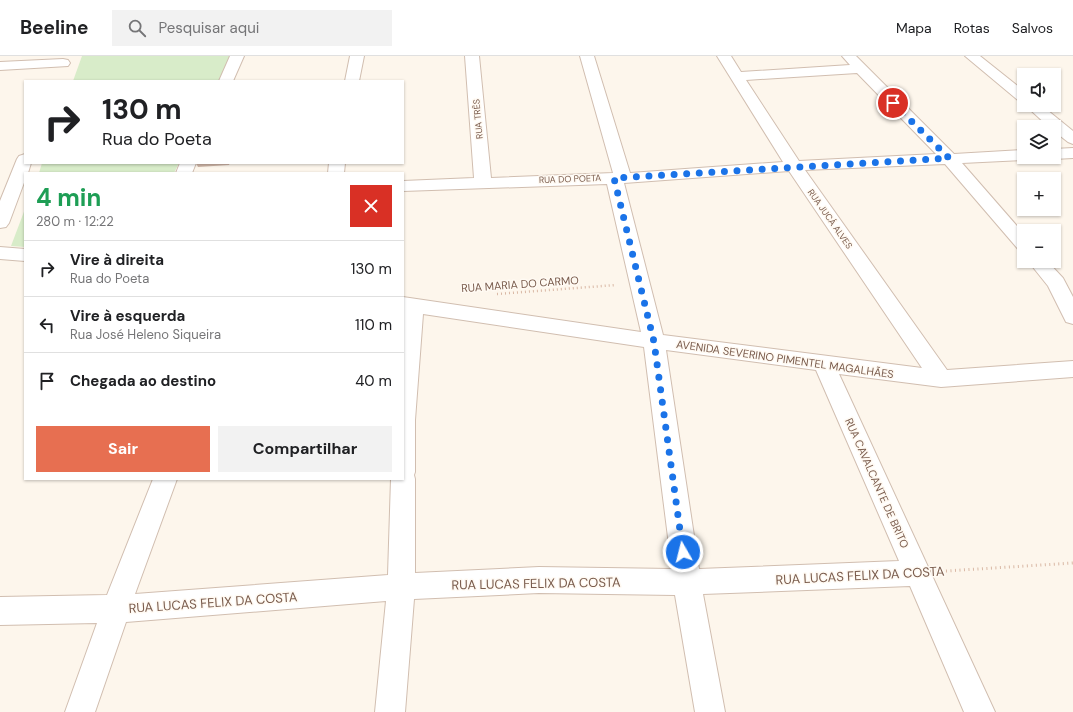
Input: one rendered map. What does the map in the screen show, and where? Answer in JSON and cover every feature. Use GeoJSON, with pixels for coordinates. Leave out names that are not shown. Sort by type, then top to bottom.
{"type":"FeatureCollection","features":[{"type":"Feature","properties":{"kind":"street"},"geometry":{"type":"LineString","coordinates":[[226,80],[237,56]]}},
{"type":"Feature","properties":{"kind":"street"},"geometry":{"type":"LineString","coordinates":[[352,80],[357,56]]}},
{"type":"Feature","properties":{"kind":"street","name":"RUA TRÊS"},"geometry":{"type":"LineString","coordinates":[[472,56],[483,182]]}},
{"type":"Feature","properties":{"kind":"street"},"geometry":{"type":"LineString","coordinates":[[587,56],[618,178],[638,283],[654,342],[687,582],[710,712]]}},
{"type":"Feature","properties":{"kind":"street","name":"RUA JUCÁ ALVES"},"geometry":{"type":"LineString","coordinates":[[724,56],[794,166],[941,379]]}},
{"type":"Feature","properties":{"kind":"street"},"geometry":{"type":"LineString","coordinates":[[849,56],[860,70],[949,158],[1017,237]]}},
{"type":"Feature","properties":{"kind":"street"},"geometry":{"type":"LineString","coordinates":[[972,56],[1017,92]]}},
{"type":"Feature","properties":{"kind":"street"},"geometry":{"type":"LineString","coordinates":[[0,66],[62,64]]}},
{"type":"Feature","properties":{"kind":"street"},"geometry":{"type":"LineString","coordinates":[[737,76],[860,70]]}},
{"type":"Feature","properties":{"kind":"street"},"geometry":{"type":"LineString","coordinates":[[1040,112],[1073,139]]}},
{"type":"Feature","properties":{"kind":"street"},"geometry":{"type":"LineString","coordinates":[[1061,154],[1073,153]]}},
{"type":"Feature","properties":{"kind":"street","name":"RUA DO POETA"},"geometry":{"type":"LineString","coordinates":[[404,186],[618,178],[794,166],[1017,155]]}},
{"type":"Feature","properties":{"kind":"street"},"geometry":{"type":"LineString","coordinates":[[0,223],[24,162]]}},
{"type":"Feature","properties":{"kind":"street"},"geometry":{"type":"LineString","coordinates":[[0,253],[24,255]]}},
{"type":"Feature","properties":{"kind":"street"},"geometry":{"type":"LineString","coordinates":[[1043,268],[1056,283],[1073,317]]}},
{"type":"Feature","properties":{"kind":"street"},"geometry":{"type":"LineString","coordinates":[[404,420],[408,305]]}},
{"type":"Feature","properties":{"kind":"street","name":"AVENIDA SEVERINO PIMENTEL MAGALHÃES"},"geometry":{"type":"LineString","coordinates":[[408,305],[654,342],[941,379],[1072,370]]}},
{"type":"Feature","properties":{"kind":"street","name":"RUA CAVALCANTE DE BRITO"},"geometry":{"type":"LineString","coordinates":[[824,364],[980,712]]}},
{"type":"Feature","properties":{"kind":"street"},"geometry":{"type":"LineString","coordinates":[[80,712],[116,609],[165,480]]}},
{"type":"Feature","properties":{"kind":"street"},"geometry":{"type":"LineString","coordinates":[[390,712],[401,587],[403,480]]}},
{"type":"Feature","properties":{"kind":"street","name":"RUA LUCAS FELIX DA COSTA"},"geometry":{"type":"LineString","coordinates":[[0,611],[116,609],[401,587],[538,580],[687,582],[918,573]]}},
{"type":"Feature","properties":{"kind":"path","name":"RUA MARIA DO CARMO"},"geometry":{"type":"LineString","coordinates":[[489,295],[638,283]]}},
{"type":"Feature","properties":{"kind":"path","name":"RUA LUCAS FELIX DA COSTA"},"geometry":{"type":"LineString","coordinates":[[918,573],[1073,563]]}},
{"type":"Feature","properties":{"kind":"green space"},"geometry":{"type":"Polygon","coordinates":[[[82,56],[232,56],[220,80],[73,80],[82,56]]]}},
{"type":"Feature","properties":{"kind":"green space"},"geometry":{"type":"Polygon","coordinates":[[[42,164],[178,164],[174,172],[39,172],[42,164]]]}},
{"type":"Feature","properties":{"kind":"green space"},"geometry":{"type":"Polygon","coordinates":[[[24,212],[24,247],[11,246],[24,212]]]}},
{"type":"Feature","properties":{"kind":"route"},"geometry":{"type":"LineString","coordinates":[[683,552],[654,342],[638,283],[614,178],[794,166],[949,158],[893,103]]}}]}
